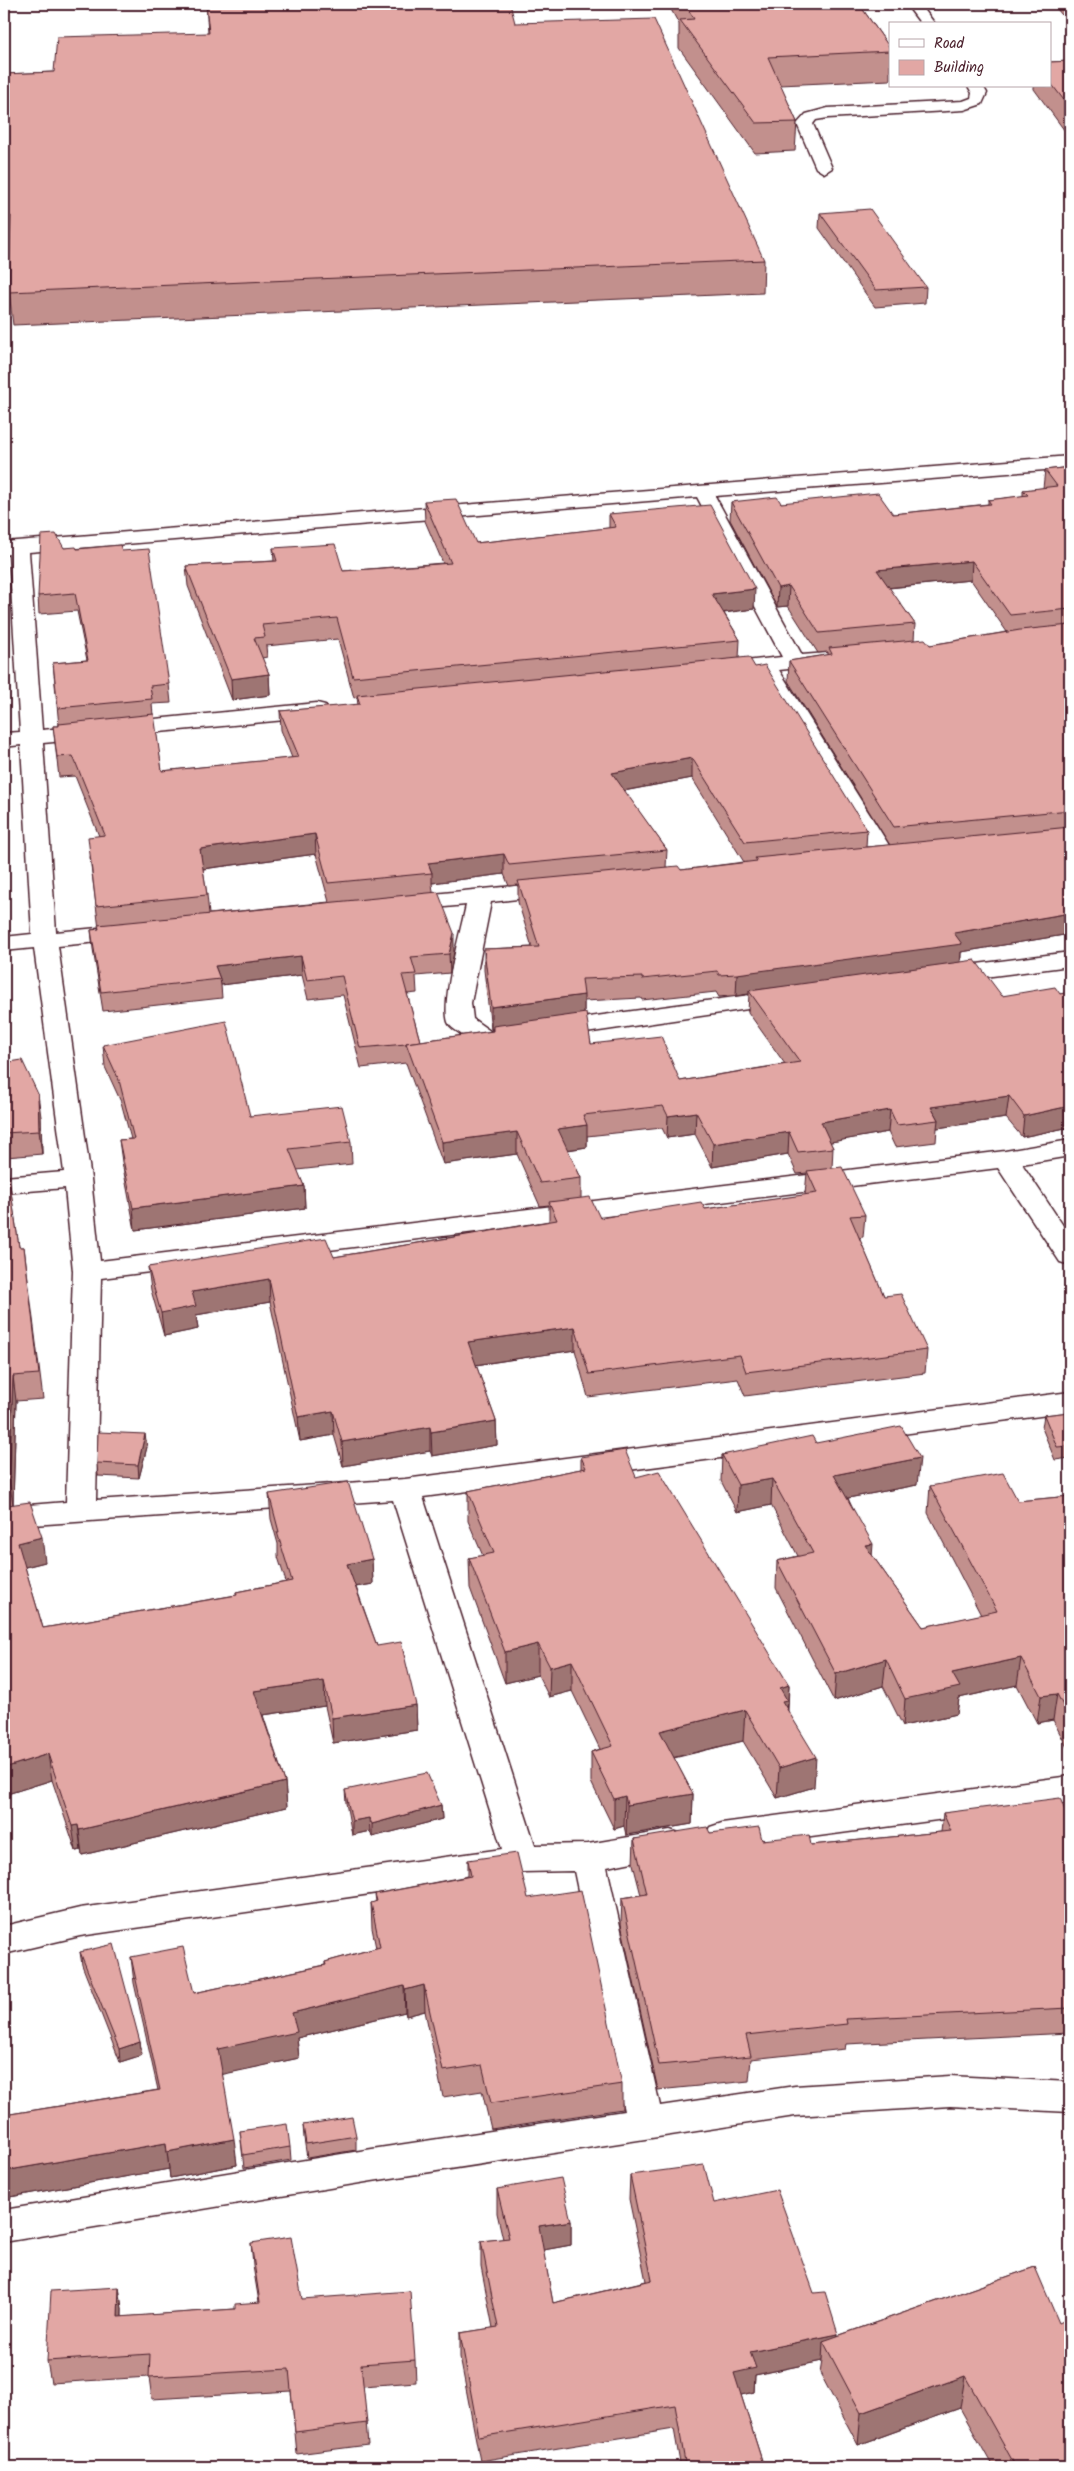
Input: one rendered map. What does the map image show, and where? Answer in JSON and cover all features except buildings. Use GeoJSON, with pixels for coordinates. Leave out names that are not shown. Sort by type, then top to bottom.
{"type":"FeatureCollection","features":[{"type":"Feature","properties":{"kind":"street"},"geometry":{"type":"LineString","coordinates":[[913,4],[926,22]]}},
{"type":"Feature","properties":{"kind":"street"},"geometry":{"type":"LineString","coordinates":[[824,168],[805,124],[810,117],[828,113],[964,106],[977,101],[980,93],[976,88]]}},
{"type":"Feature","properties":{"kind":"street"},"geometry":{"type":"LineString","coordinates":[[81,1510],[87,1271],[78,1179],[45,941],[32,739],[9,548],[1070,462]]}},
{"type":"Feature","properties":{"kind":"street"},"geometry":{"type":"LineString","coordinates":[[704,491],[795,662]]}},
{"type":"Feature","properties":{"kind":"street"},"geometry":{"type":"LineString","coordinates":[[697,672],[844,658]]}},
{"type":"Feature","properties":{"kind":"street"},"geometry":{"type":"LineString","coordinates":[[766,666],[885,858]]}},
{"type":"Feature","properties":{"kind":"street"},"geometry":{"type":"LineString","coordinates":[[4,740],[32,739],[339,708]]}},
{"type":"Feature","properties":{"kind":"street"},"geometry":{"type":"LineString","coordinates":[[381,906],[579,886]]}},
{"type":"Feature","properties":{"kind":"street"},"geometry":{"type":"LineString","coordinates":[[480,896],[459,1003],[461,1022],[486,1039],[806,994]]}},
{"type":"Feature","properties":{"kind":"street"},"geometry":{"type":"LineString","coordinates":[[4,944],[153,930]]}},
{"type":"Feature","properties":{"kind":"street"},"geometry":{"type":"LineString","coordinates":[[922,978],[1070,959]]}},
{"type":"Feature","properties":{"kind":"street"},"geometry":{"type":"LineString","coordinates":[[87,1271],[1004,1159],[1070,1148]]}},
{"type":"Feature","properties":{"kind":"street"},"geometry":{"type":"LineString","coordinates":[[1004,1159],[1070,1256]]}},
{"type":"Feature","properties":{"kind":"street"},"geometry":{"type":"LineString","coordinates":[[4,1185],[78,1179]]}},
{"type":"Feature","properties":{"kind":"street"},"geometry":{"type":"LineString","coordinates":[[4,1517],[81,1510],[404,1489],[1070,1402]]}},
{"type":"Feature","properties":{"kind":"street"},"geometry":{"type":"LineString","coordinates":[[404,1489],[522,1859]]}},
{"type":"Feature","properties":{"kind":"street"},"geometry":{"type":"LineString","coordinates":[[4,1940],[80,1922],[522,1859],[588,1857],[671,1842],[1070,1789]]}},
{"type":"Feature","properties":{"kind":"street"},"geometry":{"type":"LineString","coordinates":[[588,1857],[645,2122]]}},
{"type":"Feature","properties":{"kind":"street"},"geometry":{"type":"LineString","coordinates":[[4,2226],[372,2165],[645,2122],[794,2101],[950,2092],[1070,2097]]}}]}
